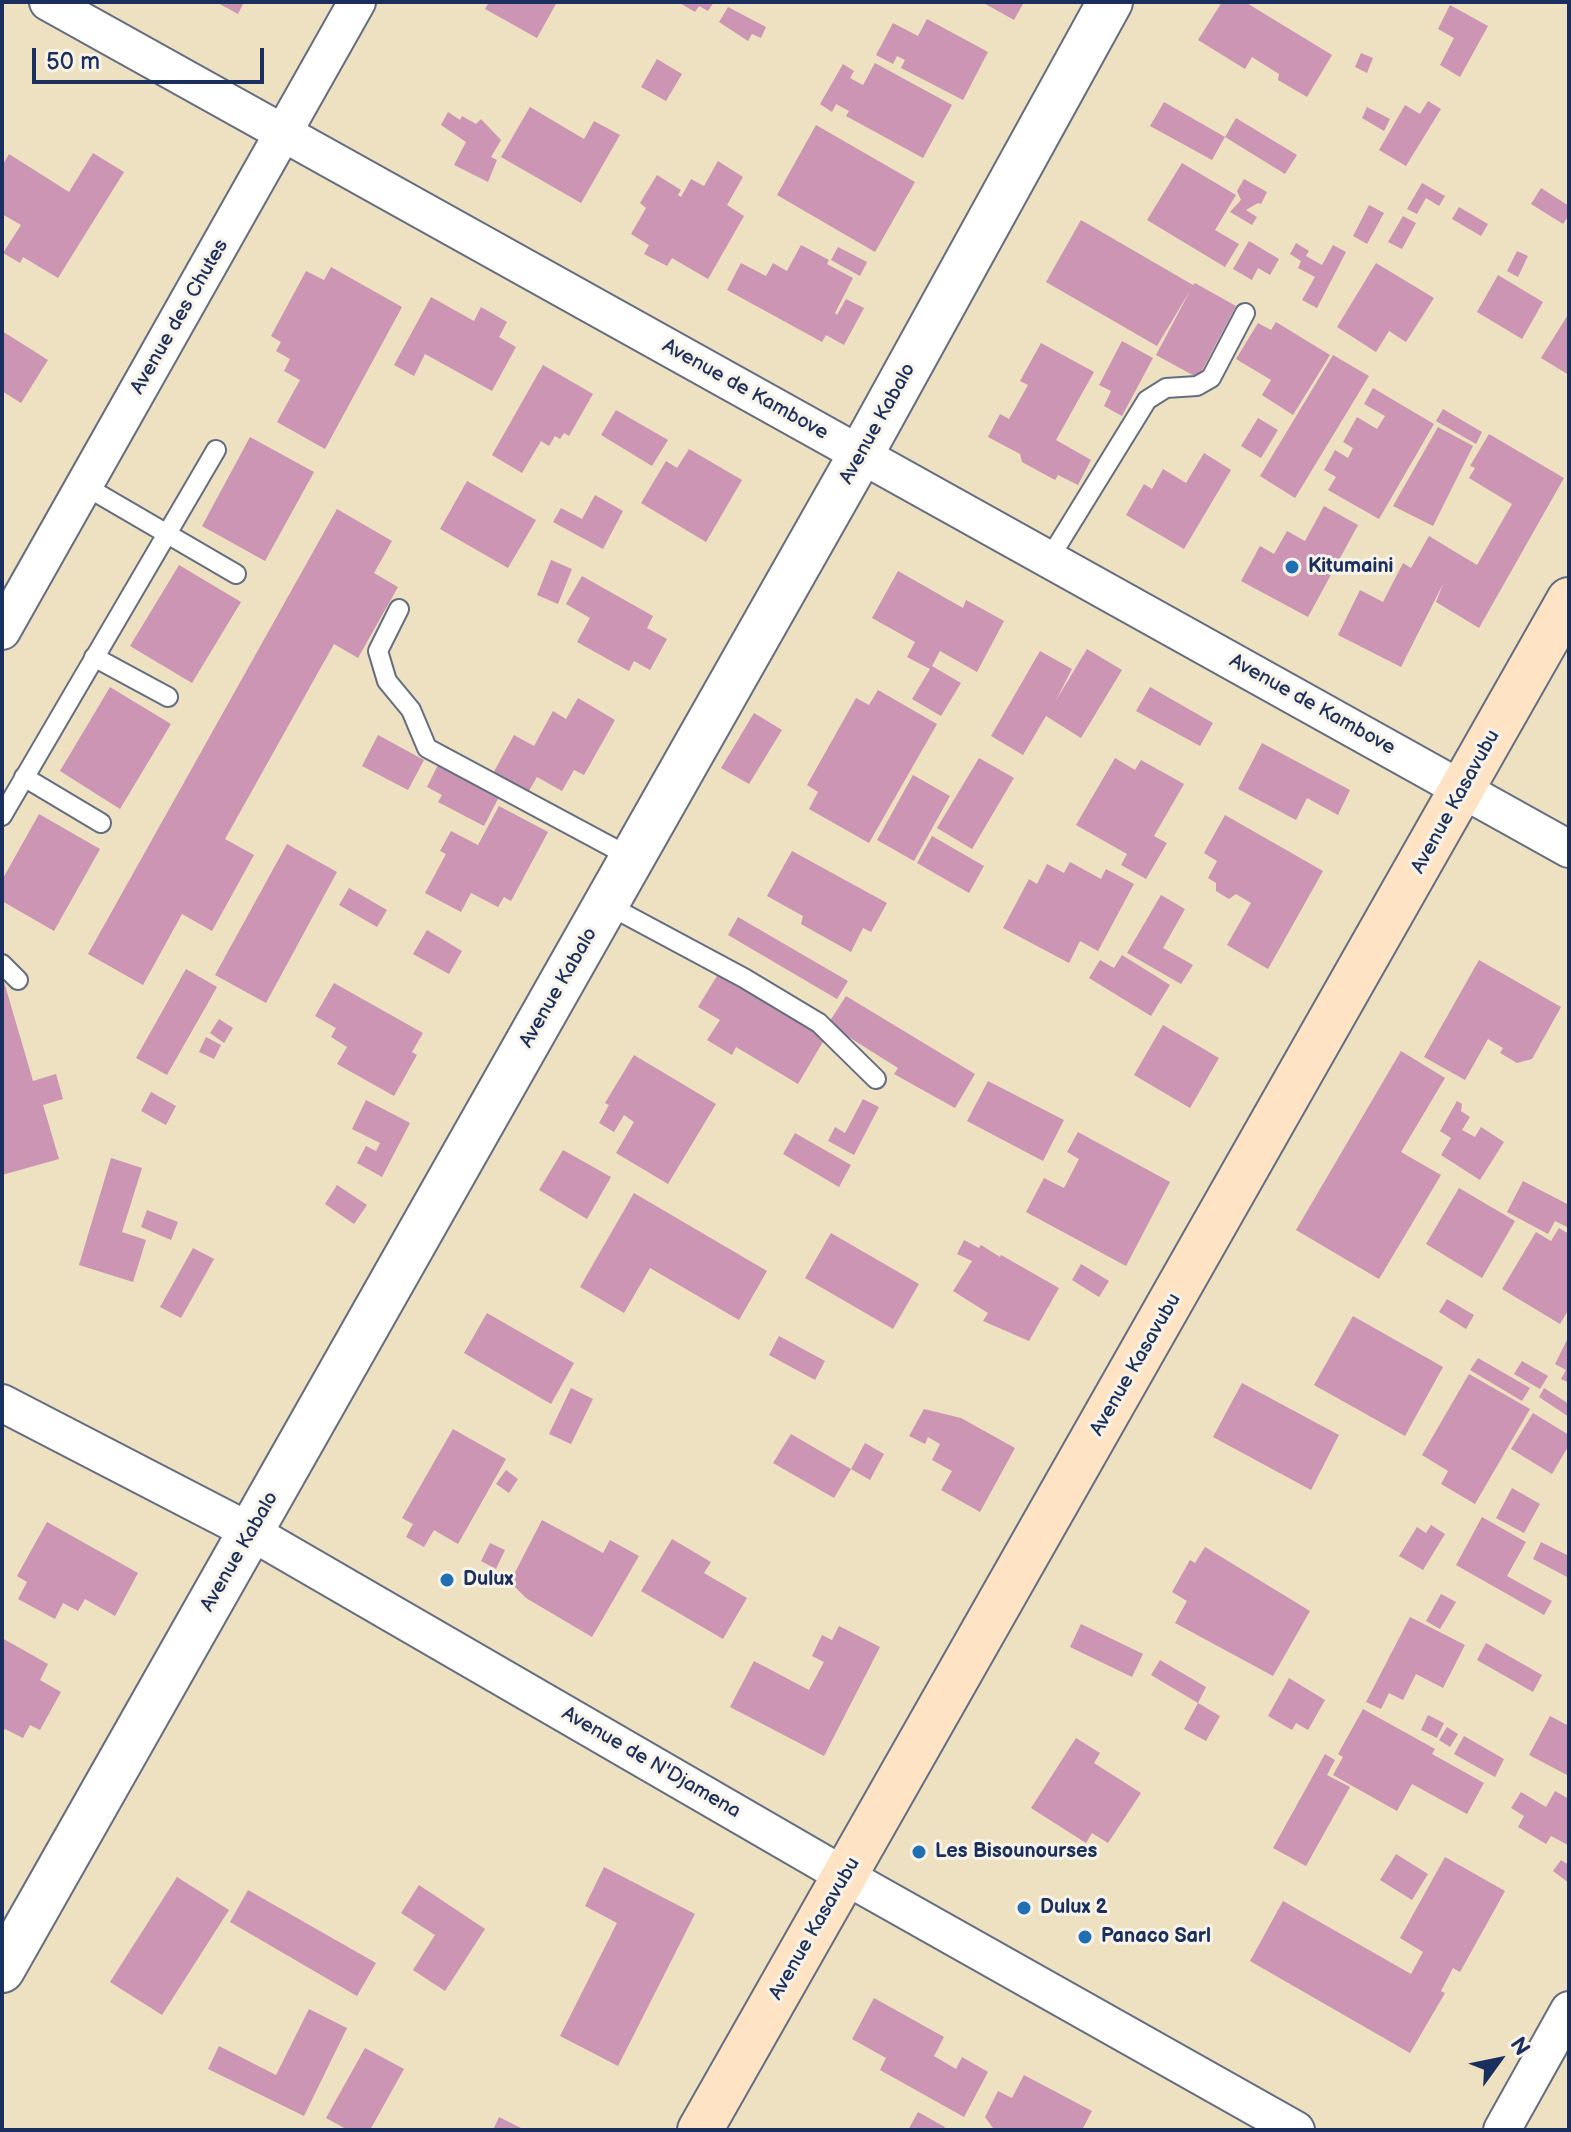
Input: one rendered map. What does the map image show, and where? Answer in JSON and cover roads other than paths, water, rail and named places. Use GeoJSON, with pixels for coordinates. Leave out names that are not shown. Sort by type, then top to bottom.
{"type":"FeatureCollection","features":[{"type":"Feature","properties":{"kind":"main road","name":"Avenue Kasavubu"},"geometry":{"type":"LineString","coordinates":[[700,2130],[1569,600]]}},
{"type":"Feature","properties":{"kind":"street","name":"Avenue de Kambove"},"geometry":{"type":"LineString","coordinates":[[48,2],[1569,849]]}},
{"type":"Feature","properties":{"kind":"street","name":"Avenue des Chutes"},"geometry":{"type":"LineString","coordinates":[[6,616],[85,486],[357,2]]}},
{"type":"Feature","properties":{"kind":"street","name":"Avenue Kabalo"},"geometry":{"type":"LineString","coordinates":[[2,1970],[861,454],[1110,2]]}},
{"type":"Feature","properties":{"kind":"street","name":"Avenue de N'Djamena"},"geometry":{"type":"LineString","coordinates":[[2,1403],[251,1532],[845,1876],[1296,2130]]}},
{"type":"Feature","properties":{"kind":"street"},"geometry":{"type":"LineString","coordinates":[[1502,2130],[1569,2010]]}},
{"type":"Feature","properties":{"kind":"lane"},"geometry":{"type":"LineString","coordinates":[[1049,559],[1147,400],[1166,388],[1197,386],[1211,378],[1245,313]]}},
{"type":"Feature","properties":{"kind":"lane"},"geometry":{"type":"LineString","coordinates":[[2,816],[216,450]]}},
{"type":"Feature","properties":{"kind":"lane"},"geometry":{"type":"LineString","coordinates":[[85,486],[236,574]]}},
{"type":"Feature","properties":{"kind":"lane"},"geometry":{"type":"LineString","coordinates":[[399,609],[378,651],[387,681],[411,710],[427,748],[632,858]]}},
{"type":"Feature","properties":{"kind":"lane"},"geometry":{"type":"LineString","coordinates":[[94,657],[168,697]]}},
{"type":"Feature","properties":{"kind":"lane"},"geometry":{"type":"LineString","coordinates":[[24,777],[101,823]]}},
{"type":"Feature","properties":{"kind":"lane"},"geometry":{"type":"LineString","coordinates":[[606,904],[744,978],[819,1023],[876,1079]]}},
{"type":"Feature","properties":{"kind":"lane"},"geometry":{"type":"LineString","coordinates":[[2,964],[18,980]]}},
{"type":"Feature","properties":{"kind":"place","name":"Kitumaini"},"geometry":{"type":"Point","coordinates":[1292,567]}},
{"type":"Feature","properties":{"kind":"place","name":"Dulux"},"geometry":{"type":"Point","coordinates":[447,1580]}},
{"type":"Feature","properties":{"kind":"place","name":"Les Bisounourses"},"geometry":{"type":"Point","coordinates":[919,1852]}},
{"type":"Feature","properties":{"kind":"place","name":"Dulux 2"},"geometry":{"type":"Point","coordinates":[1024,1908]}},
{"type":"Feature","properties":{"kind":"place","name":"Panaco Sarl"},"geometry":{"type":"Point","coordinates":[1085,1937]}}]}
